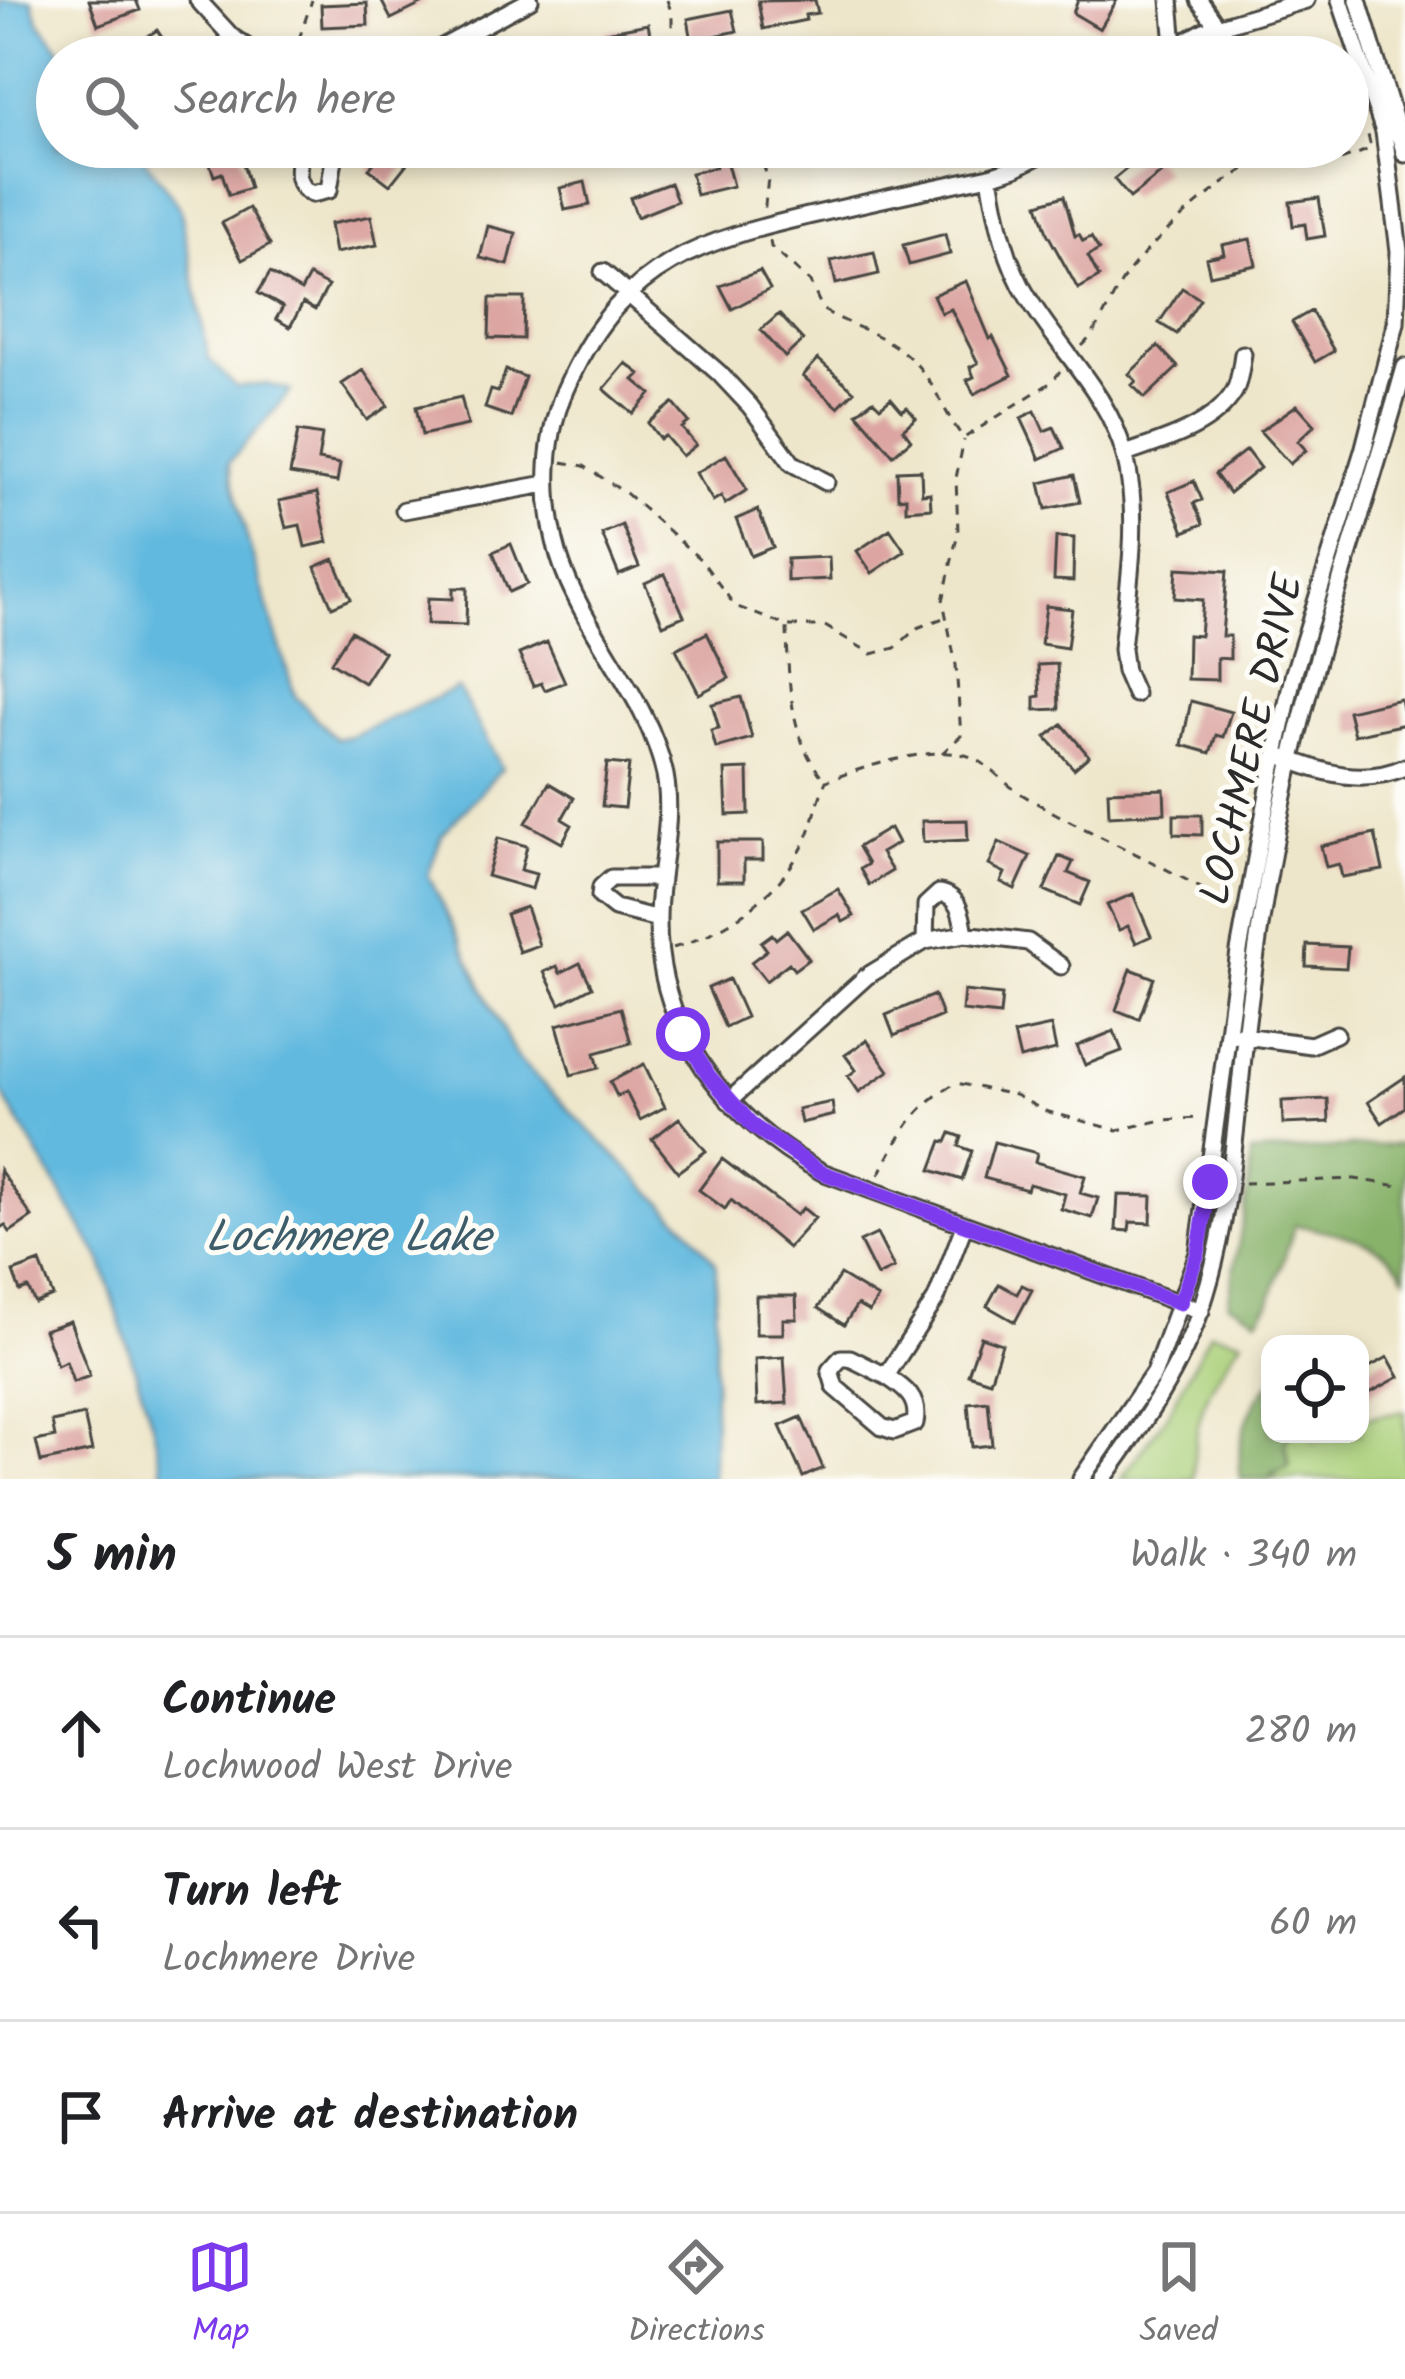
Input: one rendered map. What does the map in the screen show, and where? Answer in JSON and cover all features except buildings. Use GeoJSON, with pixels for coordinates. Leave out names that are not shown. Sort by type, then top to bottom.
{"type":"FeatureCollection","features":[{"type":"Feature","properties":{"kind":"street"},"geometry":{"type":"LineString","coordinates":[[198,0],[231,36]]}},
{"type":"Feature","properties":{"kind":"street"},"geometry":{"type":"LineString","coordinates":[[463,36],[530,0]]}},
{"type":"Feature","properties":{"kind":"street"},"geometry":{"type":"LineString","coordinates":[[1170,0],[1173,36]]}},
{"type":"Feature","properties":{"kind":"street"},"geometry":{"type":"LineString","coordinates":[[1198,0],[1217,26]]}},
{"type":"Feature","properties":{"kind":"street"},"geometry":{"type":"LineString","coordinates":[[1196,36],[1306,0]]}},
{"type":"Feature","properties":{"kind":"street","name":"LOCHMERE DRIVE"},"geometry":{"type":"LineString","coordinates":[[1340,0],[1352,36]]}},
{"type":"Feature","properties":{"kind":"street"},"geometry":{"type":"LineString","coordinates":[[1358,0],[1405,154]]}},
{"type":"Feature","properties":{"kind":"street","name":"LOCHMERE DRIVE"},"geometry":{"type":"LineString","coordinates":[[1103,1479],[1152,1404],[1201,1311],[1222,1232],[1230,1185],[1239,951],[1284,757],[1293,676],[1400,361],[1396,323],[1399,251],[1393,194],[1384,132],[1369,87]]}},
{"type":"Feature","properties":{"kind":"street"},"geometry":{"type":"LineString","coordinates":[[299,168],[302,187],[312,194],[329,190],[333,168]]}},
{"type":"Feature","properties":{"kind":"street"},"geometry":{"type":"LineString","coordinates":[[1015,168],[766,225],[695,248],[629,292],[599,326],[560,401],[546,484],[551,525],[565,572],[656,741],[668,802],[658,919],[664,982],[697,1060],[729,1101],[785,1150],[821,1172],[1201,1311]]}},
{"type":"Feature","properties":{"kind":"street"},"geometry":{"type":"LineString","coordinates":[[990,176],[1002,239],[1017,278],[1102,402],[1125,454],[1133,515],[1122,650],[1135,694]]}},
{"type":"Feature","properties":{"kind":"street"},"geometry":{"type":"LineString","coordinates":[[603,272],[735,390],[792,463],[826,482]]}},
{"type":"Feature","properties":{"kind":"street"},"geometry":{"type":"LineString","coordinates":[[1125,454],[1188,430],[1210,416],[1235,390],[1243,354]]}},
{"type":"Feature","properties":{"kind":"street"},"geometry":{"type":"LineString","coordinates":[[404,509],[546,484]]}},
{"type":"Feature","properties":{"kind":"street"},"geometry":{"type":"LineString","coordinates":[[1284,757],[1354,777],[1405,767]]}},
{"type":"Feature","properties":{"kind":"street"},"geometry":{"type":"LineString","coordinates":[[658,919],[608,905],[600,896],[610,878],[661,878]]}},
{"type":"Feature","properties":{"kind":"street"},"geometry":{"type":"LineString","coordinates":[[925,941],[926,905],[939,893],[956,904],[965,934]]}},
{"type":"Feature","properties":{"kind":"street"},"geometry":{"type":"LineString","coordinates":[[729,1101],[867,976],[925,941],[965,934],[1028,942],[1060,966]]}},
{"type":"Feature","properties":{"kind":"street"},"geometry":{"type":"LineString","coordinates":[[1237,1035],[1311,1045],[1336,1034]]}},
{"type":"Feature","properties":{"kind":"street","name":"LOCHMERE DRIVE"},"geometry":{"type":"LineString","coordinates":[[1081,1479],[1154,1373],[1198,1253],[1237,1035]]}},
{"type":"Feature","properties":{"kind":"street"},"geometry":{"type":"LineString","coordinates":[[886,1376],[936,1299],[964,1226]]}},
{"type":"Feature","properties":{"kind":"street"},"geometry":{"type":"LineString","coordinates":[[841,1358],[850,1358],[886,1376],[915,1402],[915,1423],[908,1429],[882,1427],[835,1388],[830,1370],[841,1358]]}},
{"type":"Feature","properties":{"kind":"path"},"geometry":{"type":"LineString","coordinates":[[299,36],[312,0]]}},
{"type":"Feature","properties":{"kind":"path"},"geometry":{"type":"LineString","coordinates":[[667,0],[672,36]]}},
{"type":"Feature","properties":{"kind":"path"},"geometry":{"type":"LineString","coordinates":[[764,168],[768,178],[764,211],[771,247],[810,283],[823,310],[902,350],[920,368],[964,438],[956,478],[958,532],[944,587],[961,736],[940,754]]}},
{"type":"Feature","properties":{"kind":"path"},"geometry":{"type":"LineString","coordinates":[[964,438],[1053,381],[1091,337],[1124,278],[1197,205],[1248,168]]}},
{"type":"Feature","properties":{"kind":"path"},"geometry":{"type":"LineString","coordinates":[[548,461],[584,466],[626,494],[701,560],[735,606],[787,626],[825,626],[872,654],[896,648],[917,628],[946,616]]}},
{"type":"Feature","properties":{"kind":"path"},"geometry":{"type":"LineString","coordinates":[[787,626],[801,742],[810,764],[826,781]]}},
{"type":"Feature","properties":{"kind":"path"},"geometry":{"type":"LineString","coordinates":[[659,952],[705,936],[763,899],[792,865],[807,838],[826,781],[890,761],[940,754],[970,757],[1022,795],[1191,880],[1227,904]]}},
{"type":"Feature","properties":{"kind":"path"},"geometry":{"type":"LineString","coordinates":[[871,1191],[897,1138],[916,1113],[934,1094],[956,1083],[999,1090],[1045,1111],[1117,1130],[1199,1118]]}},
{"type":"Feature","properties":{"kind":"path"},"geometry":{"type":"LineString","coordinates":[[1242,1184],[1355,1179],[1405,1187]]}},
{"type":"Feature","properties":{"kind":"green space"},"geometry":{"type":"Polygon","coordinates":[[[1405,1144],[1405,1276],[1371,1245],[1295,1225],[1269,1304],[1258,1318],[1228,1303],[1251,1153],[1405,1144]]]}},
{"type":"Feature","properties":{"kind":"green space"},"geometry":{"type":"Polygon","coordinates":[[[1210,1332],[1242,1340],[1204,1405],[1194,1479],[1121,1479],[1168,1414],[1210,1332]]]}},
{"type":"Feature","properties":{"kind":"green space"},"geometry":{"type":"Polygon","coordinates":[[[1261,1396],[1261,1443],[1285,1443],[1289,1467],[1268,1479],[1241,1479],[1240,1453],[1261,1396]]]}},
{"type":"Feature","properties":{"kind":"green space"},"geometry":{"type":"Polygon","coordinates":[[[1405,1411],[1405,1479],[1268,1479],[1290,1463],[1285,1443],[1369,1443],[1369,1418],[1405,1411]]]}},
{"type":"Feature","properties":{"kind":"water","name":"Lochmere Lake"},"geometry":{"type":"Polygon","coordinates":[[[0,0],[32,0],[38,20],[50,36],[36,36],[36,168],[151,168],[180,207],[209,359],[236,387],[267,384],[291,391],[229,463],[295,696],[336,739],[458,688],[502,768],[442,835],[428,875],[516,1057],[687,1227],[716,1263],[713,1479],[164,1479],[153,1427],[101,1260],[0,1090],[0,0]]]}},
{"type":"Feature","properties":{"kind":"route"},"geometry":{"type":"LineString","coordinates":[[683,1034],[709,1076],[753,1126],[821,1172],[1180,1303],[1198,1253],[1210,1182]]}}]}
